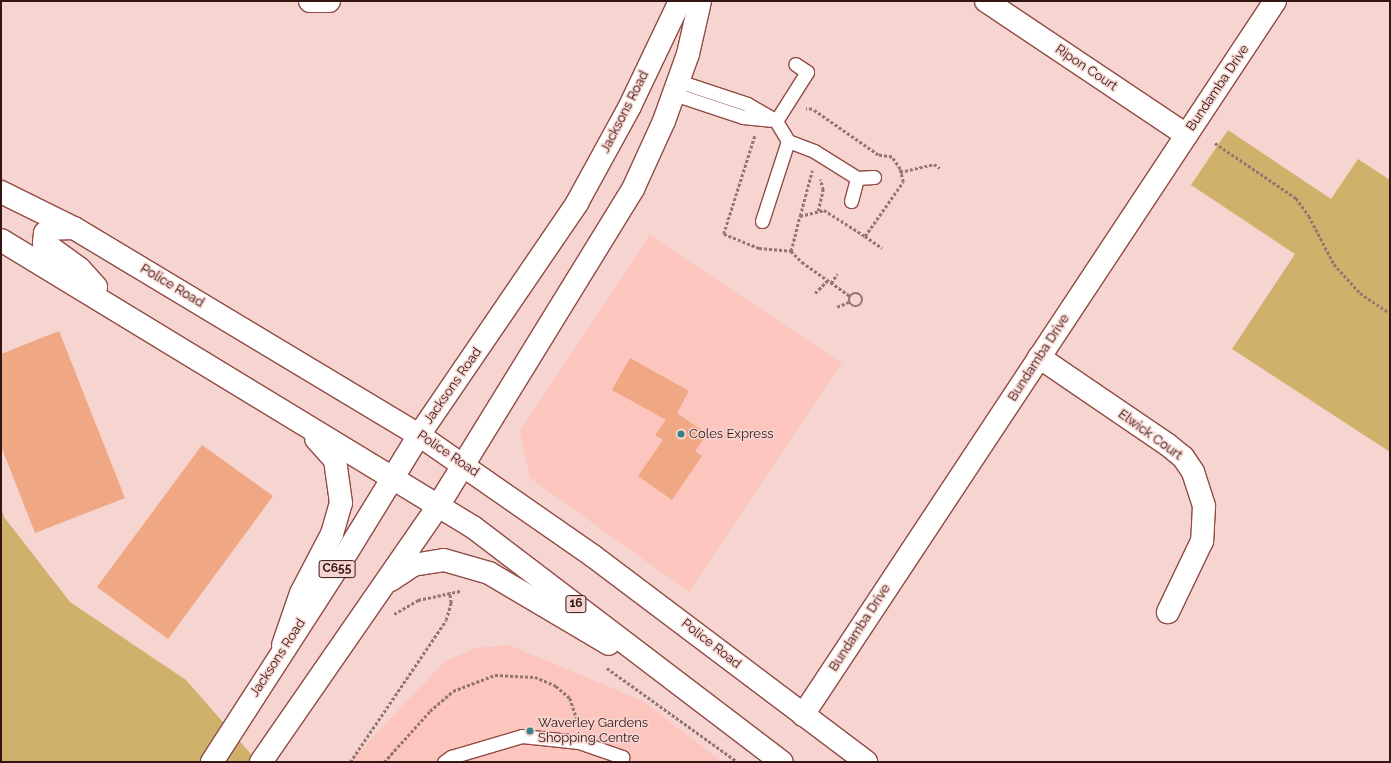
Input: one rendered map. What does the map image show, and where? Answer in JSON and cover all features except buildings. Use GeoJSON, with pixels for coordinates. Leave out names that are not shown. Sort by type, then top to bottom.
{"type":"FeatureCollection","features":[{"type":"Feature","properties":{"kind":"main road"},"geometry":{"type":"LineString","coordinates":[[310,1],[330,1]]}},
{"type":"Feature","properties":{"kind":"main road","name":"Jacksons Road"},"geometry":{"type":"LineString","coordinates":[[212,762],[394,479],[419,435],[577,203],[630,106],[680,1]]}},
{"type":"Feature","properties":{"kind":"main road"},"geometry":{"type":"LineString","coordinates":[[261,762],[438,506],[633,189],[676,87],[700,1]]}},
{"type":"Feature","properties":{"kind":"main road","name":"Ripon Court"},"geometry":{"type":"LineString","coordinates":[[986,1],[1186,135]]}},
{"type":"Feature","properties":{"kind":"main road","name":"Bundamba Drive"},"geometry":{"type":"LineString","coordinates":[[803,715],[1275,1]]}},
{"type":"Feature","properties":{"kind":"main road","name":"Police Road"},"geometry":{"type":"LineString","coordinates":[[1,192],[74,228],[465,464],[692,629],[866,762]]}},
{"type":"Feature","properties":{"kind":"main road"},"geometry":{"type":"LineString","coordinates":[[74,228],[51,228],[45,233],[44,244],[80,269],[109,303]]}},
{"type":"Feature","properties":{"kind":"main road","name":"16"},"geometry":{"type":"LineString","coordinates":[[1,240],[109,303],[473,527],[574,602],[782,762]]}},
{"type":"Feature","properties":{"kind":"main road","name":"Elwick Court"},"geometry":{"type":"LineString","coordinates":[[1039,357],[1168,445],[1193,472],[1204,506],[1202,541],[1168,612]]}},
{"type":"Feature","properties":{"kind":"main road"},"geometry":{"type":"LineString","coordinates":[[279,658],[301,593],[332,534],[341,502],[335,460],[300,421]]}},
{"type":"Feature","properties":{"kind":"main road"},"geometry":{"type":"LineString","coordinates":[[384,584],[413,564],[444,560],[489,573],[710,707]]}},
{"type":"Feature","properties":{"kind":"lane"},"geometry":{"type":"LineString","coordinates":[[776,121],[807,72],[795,64]]}},
{"type":"Feature","properties":{"kind":"lane"},"geometry":{"type":"LineString","coordinates":[[676,87],[747,104],[776,121],[788,141],[814,151],[857,178],[874,177]]}},
{"type":"Feature","properties":{"kind":"lane"},"geometry":{"type":"LineString","coordinates":[[762,221],[788,141]]}},
{"type":"Feature","properties":{"kind":"lane"},"geometry":{"type":"LineString","coordinates":[[851,201],[857,178]]}},
{"type":"Feature","properties":{"kind":"lane"},"geometry":{"type":"LineString","coordinates":[[444,762],[451,757],[522,736],[579,742],[622,756],[620,762]]}},
{"type":"Feature","properties":{"kind":"path"},"geometry":{"type":"LineString","coordinates":[[800,109],[812,109],[878,155],[892,157],[900,172],[903,182],[865,236]]}},
{"type":"Feature","properties":{"kind":"path"},"geometry":{"type":"LineString","coordinates":[[749,130],[756,133],[724,234],[759,248],[791,251],[850,296]]}},
{"type":"Feature","properties":{"kind":"path"},"geometry":{"type":"LineString","coordinates":[[1215,144],[1296,198],[1310,216],[1334,264],[1360,293],[1390,313]]}},
{"type":"Feature","properties":{"kind":"path"},"geometry":{"type":"LineString","coordinates":[[900,172],[934,164],[940,168]]}},
{"type":"Feature","properties":{"kind":"path"},"geometry":{"type":"LineString","coordinates":[[791,251],[813,169],[823,185],[818,211]]}},
{"type":"Feature","properties":{"kind":"path"},"geometry":{"type":"LineString","coordinates":[[800,216],[824,210],[882,248]]}},
{"type":"Feature","properties":{"kind":"path"},"geometry":{"type":"LineString","coordinates":[[815,293],[837,274]]}},
{"type":"Feature","properties":{"kind":"path"},"geometry":{"type":"LineString","coordinates":[[850,296],[856,293],[859,289]]}},
{"type":"Feature","properties":{"kind":"path"},"geometry":{"type":"LineString","coordinates":[[849,302],[855,307],[861,304],[861,296],[856,293]]}},
{"type":"Feature","properties":{"kind":"path"},"geometry":{"type":"LineString","coordinates":[[849,302],[850,296]]}},
{"type":"Feature","properties":{"kind":"path"},"geometry":{"type":"LineString","coordinates":[[837,307],[849,302]]}},
{"type":"Feature","properties":{"kind":"path"},"geometry":{"type":"LineString","coordinates":[[392,615],[418,600],[449,592],[465,590]]}},
{"type":"Feature","properties":{"kind":"path"},"geometry":{"type":"LineString","coordinates":[[350,762],[446,620],[451,603],[449,592]]}},
{"type":"Feature","properties":{"kind":"path"},"geometry":{"type":"LineString","coordinates":[[601,664],[738,762]]}},
{"type":"Feature","properties":{"kind":"path"},"geometry":{"type":"LineString","coordinates":[[384,762],[430,711],[453,691],[494,675],[535,677],[556,686],[570,698],[577,716],[579,742]]}},
{"type":"Feature","properties":{"kind":"shaded area"},"geometry":{"type":"Polygon","coordinates":[[[1228,130],[1331,199],[1358,159],[1390,180],[1390,452],[1232,349],[1295,254],[1191,185],[1228,130]]]}},
{"type":"Feature","properties":{"kind":"shaded area"},"geometry":{"type":"Polygon","coordinates":[[[650,235],[842,363],[689,592],[530,478],[520,431],[650,235]]]}},
{"type":"Feature","properties":{"kind":"shaded area"},"geometry":{"type":"Polygon","coordinates":[[[1,507],[4,517],[70,602],[186,680],[258,762],[1,762],[1,507]]]}},
{"type":"Feature","properties":{"kind":"shaded area","name":"Waverley Gardens Shopping Centre"},"geometry":{"type":"Polygon","coordinates":[[[509,645],[643,701],[722,762],[350,762],[445,661],[476,648],[509,645]]]}},
{"type":"Feature","properties":{"kind":"place","name":"Coles Express"},"geometry":{"type":"Point","coordinates":[681,434]}},
{"type":"Feature","properties":{"kind":"place","name":"Waverley Gardens Shopping Centre"},"geometry":{"type":"Point","coordinates":[530,731]}}]}
